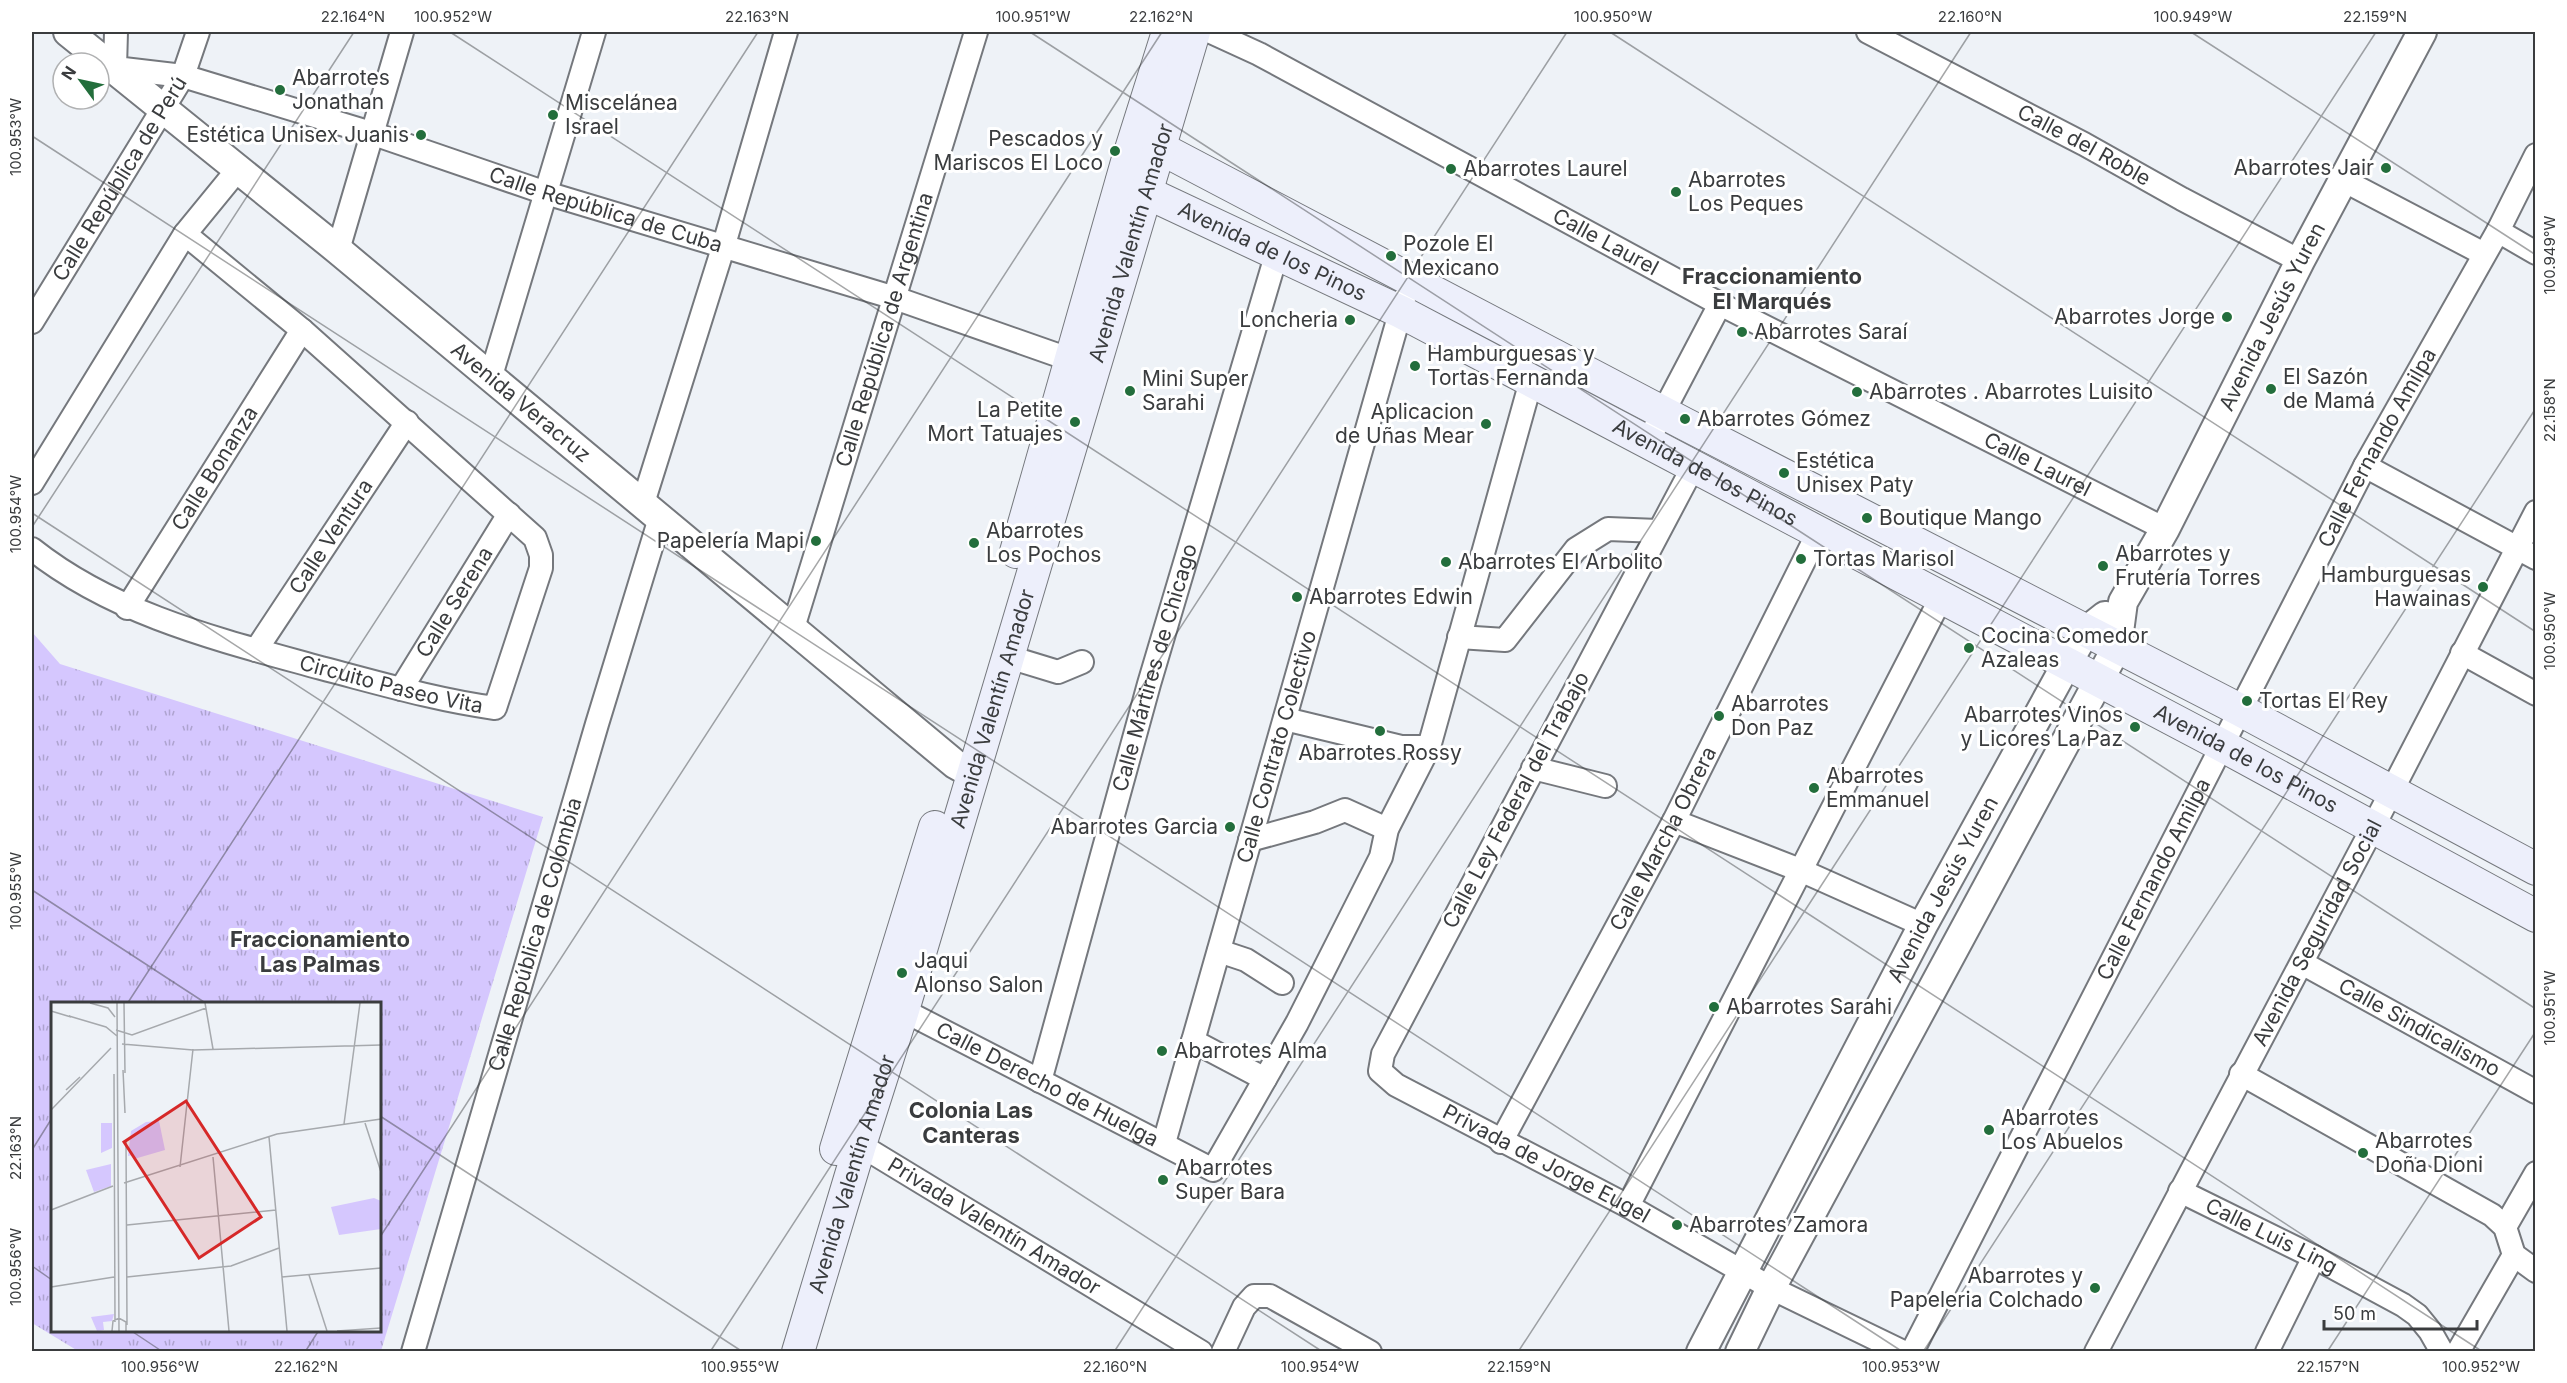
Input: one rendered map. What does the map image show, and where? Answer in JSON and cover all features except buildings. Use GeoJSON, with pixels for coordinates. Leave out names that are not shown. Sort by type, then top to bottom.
{"type":"FeatureCollection","features":[{"type":"Feature","properties":{"kind":"main road","name":"Avenida Valentín Amador"},"geometry":{"type":"LineString","coordinates":[[776,1352],[850,1139],[964,769],[1135,187],[1147,143],[1168,32]]}},
{"type":"Feature","properties":{"kind":"main road","name":"Avenida Valentín Amador"},"geometry":{"type":"LineString","coordinates":[[1147,143],[1194,32]]}},
{"type":"Feature","properties":{"kind":"main road","name":"Avenida de los Pinos"},"geometry":{"type":"LineString","coordinates":[[1147,143],[2240,710],[2535,869]]}},
{"type":"Feature","properties":{"kind":"main road","name":"Avenida de los Pinos"},"geometry":{"type":"LineString","coordinates":[[1135,187],[1276,256],[1401,312],[2223,746],[2535,916]]}},
{"type":"Feature","properties":{"kind":"main road","name":"Avenida Valentín Amador"},"geometry":{"type":"LineString","coordinates":[[964,769],[1009,657],[1082,364]]}},
{"type":"Feature","properties":{"kind":"main road","name":"Avenida Valentín Amador"},"geometry":{"type":"LineString","coordinates":[[798,1352],[850,1139]]}},
{"type":"Feature","properties":{"kind":"street","name":"Avenida Veracruz"},"geometry":{"type":"LineString","coordinates":[[68,32],[239,168],[490,379],[964,769]]}},
{"type":"Feature","properties":{"kind":"street"},"geometry":{"type":"LineString","coordinates":[[115,69],[116,32]]}},
{"type":"Feature","properties":{"kind":"street","name":"Calle República de Perú"},"geometry":{"type":"LineString","coordinates":[[32,322],[164,110],[183,75],[198,32]]}},
{"type":"Feature","properties":{"kind":"street"},"geometry":{"type":"LineString","coordinates":[[338,250],[402,32]]}},
{"type":"Feature","properties":{"kind":"street"},"geometry":{"type":"LineString","coordinates":[[490,379],[594,32]]}},
{"type":"Feature","properties":{"kind":"street","name":"Calle República de Colombia"},"geometry":{"type":"LineString","coordinates":[[413,1352],[597,724],[723,248],[786,32]]}},
{"type":"Feature","properties":{"kind":"street","name":"Calle República de Argentina"},"geometry":{"type":"LineString","coordinates":[[793,628],[976,32]]}},
{"type":"Feature","properties":{"kind":"street","name":"Calle Laurel"},"geometry":{"type":"LineString","coordinates":[[1211,32],[1259,54],[1720,304],[2165,529]]}},
{"type":"Feature","properties":{"kind":"street","name":"Calle del Roble"},"geometry":{"type":"LineString","coordinates":[[1868,32],[2085,144],[2300,261]]}},
{"type":"Feature","properties":{"kind":"street","name":"Avenida Jesús Yuren"},"geometry":{"type":"LineString","coordinates":[[1740,1352],[1771,1288],[2116,647],[2123,602],[2165,529],[2300,261],[2422,32]]}},
{"type":"Feature","properties":{"kind":"street","name":"Calle República de Cuba"},"geometry":{"type":"LineString","coordinates":[[115,69],[183,75],[371,133],[546,193],[723,248],[896,298],[1082,364]]}},
{"type":"Feature","properties":{"kind":"street","name":"Calle Fernando Amilpa"},"geometry":{"type":"LineString","coordinates":[[1912,1352],[2365,466],[2498,231],[2535,155]]}},
{"type":"Feature","properties":{"kind":"street"},"geometry":{"type":"LineString","coordinates":[[33,477],[185,234],[239,168]]}},
{"type":"Feature","properties":{"kind":"street"},"geometry":{"type":"LineString","coordinates":[[2343,180],[2484,254]]}},
{"type":"Feature","properties":{"kind":"street"},"geometry":{"type":"LineString","coordinates":[[2498,231],[2535,253]]}},
{"type":"Feature","properties":{"kind":"street","name":"Circuito Paseo Vita"},"geometry":{"type":"LineString","coordinates":[[32,549],[90,590],[128,608],[256,650],[451,702],[495,708],[541,568],[541,555],[535,538],[302,330],[185,234]]}},
{"type":"Feature","properties":{"kind":"street","name":"Calle Mártires de Chicago"},"geometry":{"type":"LineString","coordinates":[[1040,1081],[1149,684],[1276,256]]}},
{"type":"Feature","properties":{"kind":"street","name":"Calle Contrato Colectivo"},"geometry":{"type":"LineString","coordinates":[[1164,1143],[1409,280]]}},
{"type":"Feature","properties":{"kind":"street"},"geometry":{"type":"LineString","coordinates":[[1647,443],[1720,304]]}},
{"type":"Feature","properties":{"kind":"street","name":"Calle Bonanza"},"geometry":{"type":"LineString","coordinates":[[128,608],[302,330]]}},
{"type":"Feature","properties":{"kind":"street"},"geometry":{"type":"LineString","coordinates":[[1193,1041],[1265,1079],[1297,1023],[1381,856],[1387,829],[1429,747],[1531,381]]}},
{"type":"Feature","properties":{"kind":"street","name":"Calle Ventura"},"geometry":{"type":"LineString","coordinates":[[256,650],[407,422]]}},
{"type":"Feature","properties":{"kind":"street"},"geometry":{"type":"LineString","coordinates":[[2365,466],[2526,553]]}},
{"type":"Feature","properties":{"kind":"street","name":"Calle Ley Federal del Trabajo"},"geometry":{"type":"LineString","coordinates":[[1380,1071],[1383,1054],[1693,467]]}},
{"type":"Feature","properties":{"kind":"street","name":"Avenida Seguridad Social"},"geometry":{"type":"LineString","coordinates":[[2096,1352],[2241,1074],[2302,963],[2462,653],[2526,553],[2535,512]]}},
{"type":"Feature","properties":{"kind":"street","name":"Calle Serena"},"geometry":{"type":"LineString","coordinates":[[401,689],[509,514]]}},
{"type":"Feature","properties":{"kind":"street"},"geometry":{"type":"LineString","coordinates":[[1459,637],[1505,640],[1576,549],[1608,529],[1658,531]]}},
{"type":"Feature","properties":{"kind":"street","name":"Calle Marcha Obrera"},"geometry":{"type":"LineString","coordinates":[[1501,1142],[1674,821],[1818,533]]}},
{"type":"Feature","properties":{"kind":"street"},"geometry":{"type":"LineString","coordinates":[[1628,1206],[1941,598]]}},
{"type":"Feature","properties":{"kind":"street","name":"Avenida Jesús Yuren"},"geometry":{"type":"LineString","coordinates":[[1701,1352],[1923,925],[2066,664],[2086,631],[2123,602]]}},
{"type":"Feature","properties":{"kind":"street"},"geometry":{"type":"LineString","coordinates":[[2462,653],[2535,694]]}},
{"type":"Feature","properties":{"kind":"street"},"geometry":{"type":"LineString","coordinates":[[1009,657],[1058,672],[1082,662]]}},
{"type":"Feature","properties":{"kind":"street"},"geometry":{"type":"LineString","coordinates":[[1284,719],[1401,747],[1429,747]]}},
{"type":"Feature","properties":{"kind":"street"},"geometry":{"type":"LineString","coordinates":[[1533,768],[1605,786]]}},
{"type":"Feature","properties":{"kind":"street"},"geometry":{"type":"LineString","coordinates":[[1250,840],[1315,822],[1345,810],[1387,829]]}},
{"type":"Feature","properties":{"kind":"street"},"geometry":{"type":"LineString","coordinates":[[1674,821],[1800,870],[1923,925]]}},
{"type":"Feature","properties":{"kind":"street"},"geometry":{"type":"LineString","coordinates":[[1219,951],[1245,960],[1282,983]]}},
{"type":"Feature","properties":{"kind":"street","name":"Calle Sindicalismo"},"geometry":{"type":"LineString","coordinates":[[2302,963],[2535,1092]]}},
{"type":"Feature","properties":{"kind":"street","name":"Calle Derecho de Huelga"},"geometry":{"type":"LineString","coordinates":[[892,1004],[1213,1170],[1265,1079]]}},
{"type":"Feature","properties":{"kind":"street","name":"Privada de Jorge Eugel"},"geometry":{"type":"LineString","coordinates":[[1380,1071],[1396,1085],[1501,1142],[1628,1206],[1771,1288],[1903,1352]]}},
{"type":"Feature","properties":{"kind":"street"},"geometry":{"type":"LineString","coordinates":[[2241,1074],[2492,1215],[2505,1227],[2514,1255],[2535,1271]]}},
{"type":"Feature","properties":{"kind":"street","name":"Privada Valentín Amador"},"geometry":{"type":"LineString","coordinates":[[850,1139],[1202,1352]]}},
{"type":"Feature","properties":{"kind":"street"},"geometry":{"type":"LineString","coordinates":[[2505,1227],[2535,1173]]}},
{"type":"Feature","properties":{"kind":"street","name":"Calle Luis Ling"},"geometry":{"type":"LineString","coordinates":[[2180,1191],[2314,1257],[2417,1315],[2442,1352]]}},
{"type":"Feature","properties":{"kind":"street"},"geometry":{"type":"LineString","coordinates":[[2458,1352],[2514,1255]]}},
{"type":"Feature","properties":{"kind":"street"},"geometry":{"type":"LineString","coordinates":[[2267,1352],[2314,1257]]}},
{"type":"Feature","properties":{"kind":"street"},"geometry":{"type":"LineString","coordinates":[[1223,1352],[1244,1306],[1254,1296],[1270,1296],[1370,1352]]}},
{"type":"Feature","properties":{"kind":"green space"},"geometry":{"type":"Polygon","coordinates":[[[32,632],[60,664],[543,817],[381,1351],[78,1351],[32,1323],[32,632]]]}},
{"type":"Feature","properties":{"kind":"place","name":"Abarrotes Jonathan"},"geometry":{"type":"Point","coordinates":[280,90]}},
{"type":"Feature","properties":{"kind":"place","name":"Miscelánea Israel"},"geometry":{"type":"Point","coordinates":[553,115]}},
{"type":"Feature","properties":{"kind":"place","name":"Estética Unisex Juanis"},"geometry":{"type":"Point","coordinates":[421,135]}},
{"type":"Feature","properties":{"kind":"place","name":"Pescados y Mariscos El Loco"},"geometry":{"type":"Point","coordinates":[1115,151]}},
{"type":"Feature","properties":{"kind":"place","name":"Abarrotes Jair"},"geometry":{"type":"Point","coordinates":[2386,168]}},
{"type":"Feature","properties":{"kind":"place","name":"Abarrotes Laurel"},"geometry":{"type":"Point","coordinates":[1451,169]}},
{"type":"Feature","properties":{"kind":"place","name":"Abarrotes Los Peques"},"geometry":{"type":"Point","coordinates":[1676,192]}},
{"type":"Feature","properties":{"kind":"place","name":"Pozole El Mexicano"},"geometry":{"type":"Point","coordinates":[1391,256]}},
{"type":"Feature","properties":{"kind":"place","name":"Abarrotes Jorge"},"geometry":{"type":"Point","coordinates":[2227,317]}},
{"type":"Feature","properties":{"kind":"place","name":"Loncheria"},"geometry":{"type":"Point","coordinates":[1350,320]}},
{"type":"Feature","properties":{"kind":"place","name":"Abarrotes Saraí"},"geometry":{"type":"Point","coordinates":[1742,332]}},
{"type":"Feature","properties":{"kind":"place","name":"Hamburguesas y Tortas Fernanda"},"geometry":{"type":"Point","coordinates":[1415,366]}},
{"type":"Feature","properties":{"kind":"place","name":"El Sazón de Mamá"},"geometry":{"type":"Point","coordinates":[2271,389]}},
{"type":"Feature","properties":{"kind":"place","name":"Mini Super Sarahi"},"geometry":{"type":"Point","coordinates":[1130,391]}},
{"type":"Feature","properties":{"kind":"place","name":"Abarrotes . Abarrotes Luisito"},"geometry":{"type":"Point","coordinates":[1857,392]}},
{"type":"Feature","properties":{"kind":"place","name":"Abarrotes Gómez"},"geometry":{"type":"Point","coordinates":[1685,419]}},
{"type":"Feature","properties":{"kind":"place","name":"La Petite Mort Tatuajes"},"geometry":{"type":"Point","coordinates":[1075,422]}},
{"type":"Feature","properties":{"kind":"place","name":"Aplicacion de Uñas Mear"},"geometry":{"type":"Point","coordinates":[1486,424]}},
{"type":"Feature","properties":{"kind":"place","name":"Estética Unisex Paty"},"geometry":{"type":"Point","coordinates":[1784,473]}},
{"type":"Feature","properties":{"kind":"place","name":"Boutique Mango"},"geometry":{"type":"Point","coordinates":[1867,518]}},
{"type":"Feature","properties":{"kind":"place","name":"Papelería Mapi"},"geometry":{"type":"Point","coordinates":[816,541]}},
{"type":"Feature","properties":{"kind":"place","name":"Abarrotes Los Pochos"},"geometry":{"type":"Point","coordinates":[974,543]}},
{"type":"Feature","properties":{"kind":"place","name":"Tortas Marisol"},"geometry":{"type":"Point","coordinates":[1801,559]}},
{"type":"Feature","properties":{"kind":"place","name":"Abarrotes El Arbolito"},"geometry":{"type":"Point","coordinates":[1446,562]}},
{"type":"Feature","properties":{"kind":"place","name":"Abarrotes y Frutería Torres"},"geometry":{"type":"Point","coordinates":[2103,566]}},
{"type":"Feature","properties":{"kind":"place","name":"Hamburguesas Hawainas"},"geometry":{"type":"Point","coordinates":[2483,587]}},
{"type":"Feature","properties":{"kind":"place","name":"Abarrotes Edwin"},"geometry":{"type":"Point","coordinates":[1297,597]}},
{"type":"Feature","properties":{"kind":"place","name":"Cocina Comedor Azaleas"},"geometry":{"type":"Point","coordinates":[1969,648]}},
{"type":"Feature","properties":{"kind":"place","name":"Tortas El Rey"},"geometry":{"type":"Point","coordinates":[2247,701]}},
{"type":"Feature","properties":{"kind":"place","name":"Abarrotes Don Paz"},"geometry":{"type":"Point","coordinates":[1719,716]}},
{"type":"Feature","properties":{"kind":"place","name":"Abarrotes Vinos y Licores La Paz"},"geometry":{"type":"Point","coordinates":[2135,727]}},
{"type":"Feature","properties":{"kind":"place","name":"Abarrotes Rossy"},"geometry":{"type":"Point","coordinates":[1380,731]}},
{"type":"Feature","properties":{"kind":"place","name":"Abarrotes Emmanuel"},"geometry":{"type":"Point","coordinates":[1814,788]}},
{"type":"Feature","properties":{"kind":"place","name":"Abarrotes Garcia"},"geometry":{"type":"Point","coordinates":[1230,827]}},
{"type":"Feature","properties":{"kind":"place","name":"Jaqui Alonso Salon"},"geometry":{"type":"Point","coordinates":[902,973]}},
{"type":"Feature","properties":{"kind":"place","name":"Abarrotes Sarahi"},"geometry":{"type":"Point","coordinates":[1714,1007]}},
{"type":"Feature","properties":{"kind":"place","name":"Abarrotes Alma"},"geometry":{"type":"Point","coordinates":[1162,1051]}},
{"type":"Feature","properties":{"kind":"place","name":"Abarrotes Los Abuelos"},"geometry":{"type":"Point","coordinates":[1989,1130]}},
{"type":"Feature","properties":{"kind":"place","name":"Abarrotes Doña Dioni"},"geometry":{"type":"Point","coordinates":[2363,1153]}},
{"type":"Feature","properties":{"kind":"place","name":"Abarrotes Super Bara"},"geometry":{"type":"Point","coordinates":[1163,1180]}},
{"type":"Feature","properties":{"kind":"place","name":"Abarrotes Zamora"},"geometry":{"type":"Point","coordinates":[1677,1225]}},
{"type":"Feature","properties":{"kind":"place","name":"Abarrotes y Papeleria Colchado"},"geometry":{"type":"Point","coordinates":[2095,1288]}},
{"type":"Feature","properties":{"kind":"district","name":"Fraccionamiento El Marqués"},"geometry":{"type":"Point","coordinates":[1772,288]}},
{"type":"Feature","properties":{"kind":"district","name":"Fraccionamiento Las Palmas"},"geometry":{"type":"Point","coordinates":[320,952]}},
{"type":"Feature","properties":{"kind":"district","name":"Colonia Las Canteras"},"geometry":{"type":"Point","coordinates":[971,1122]}}]}
